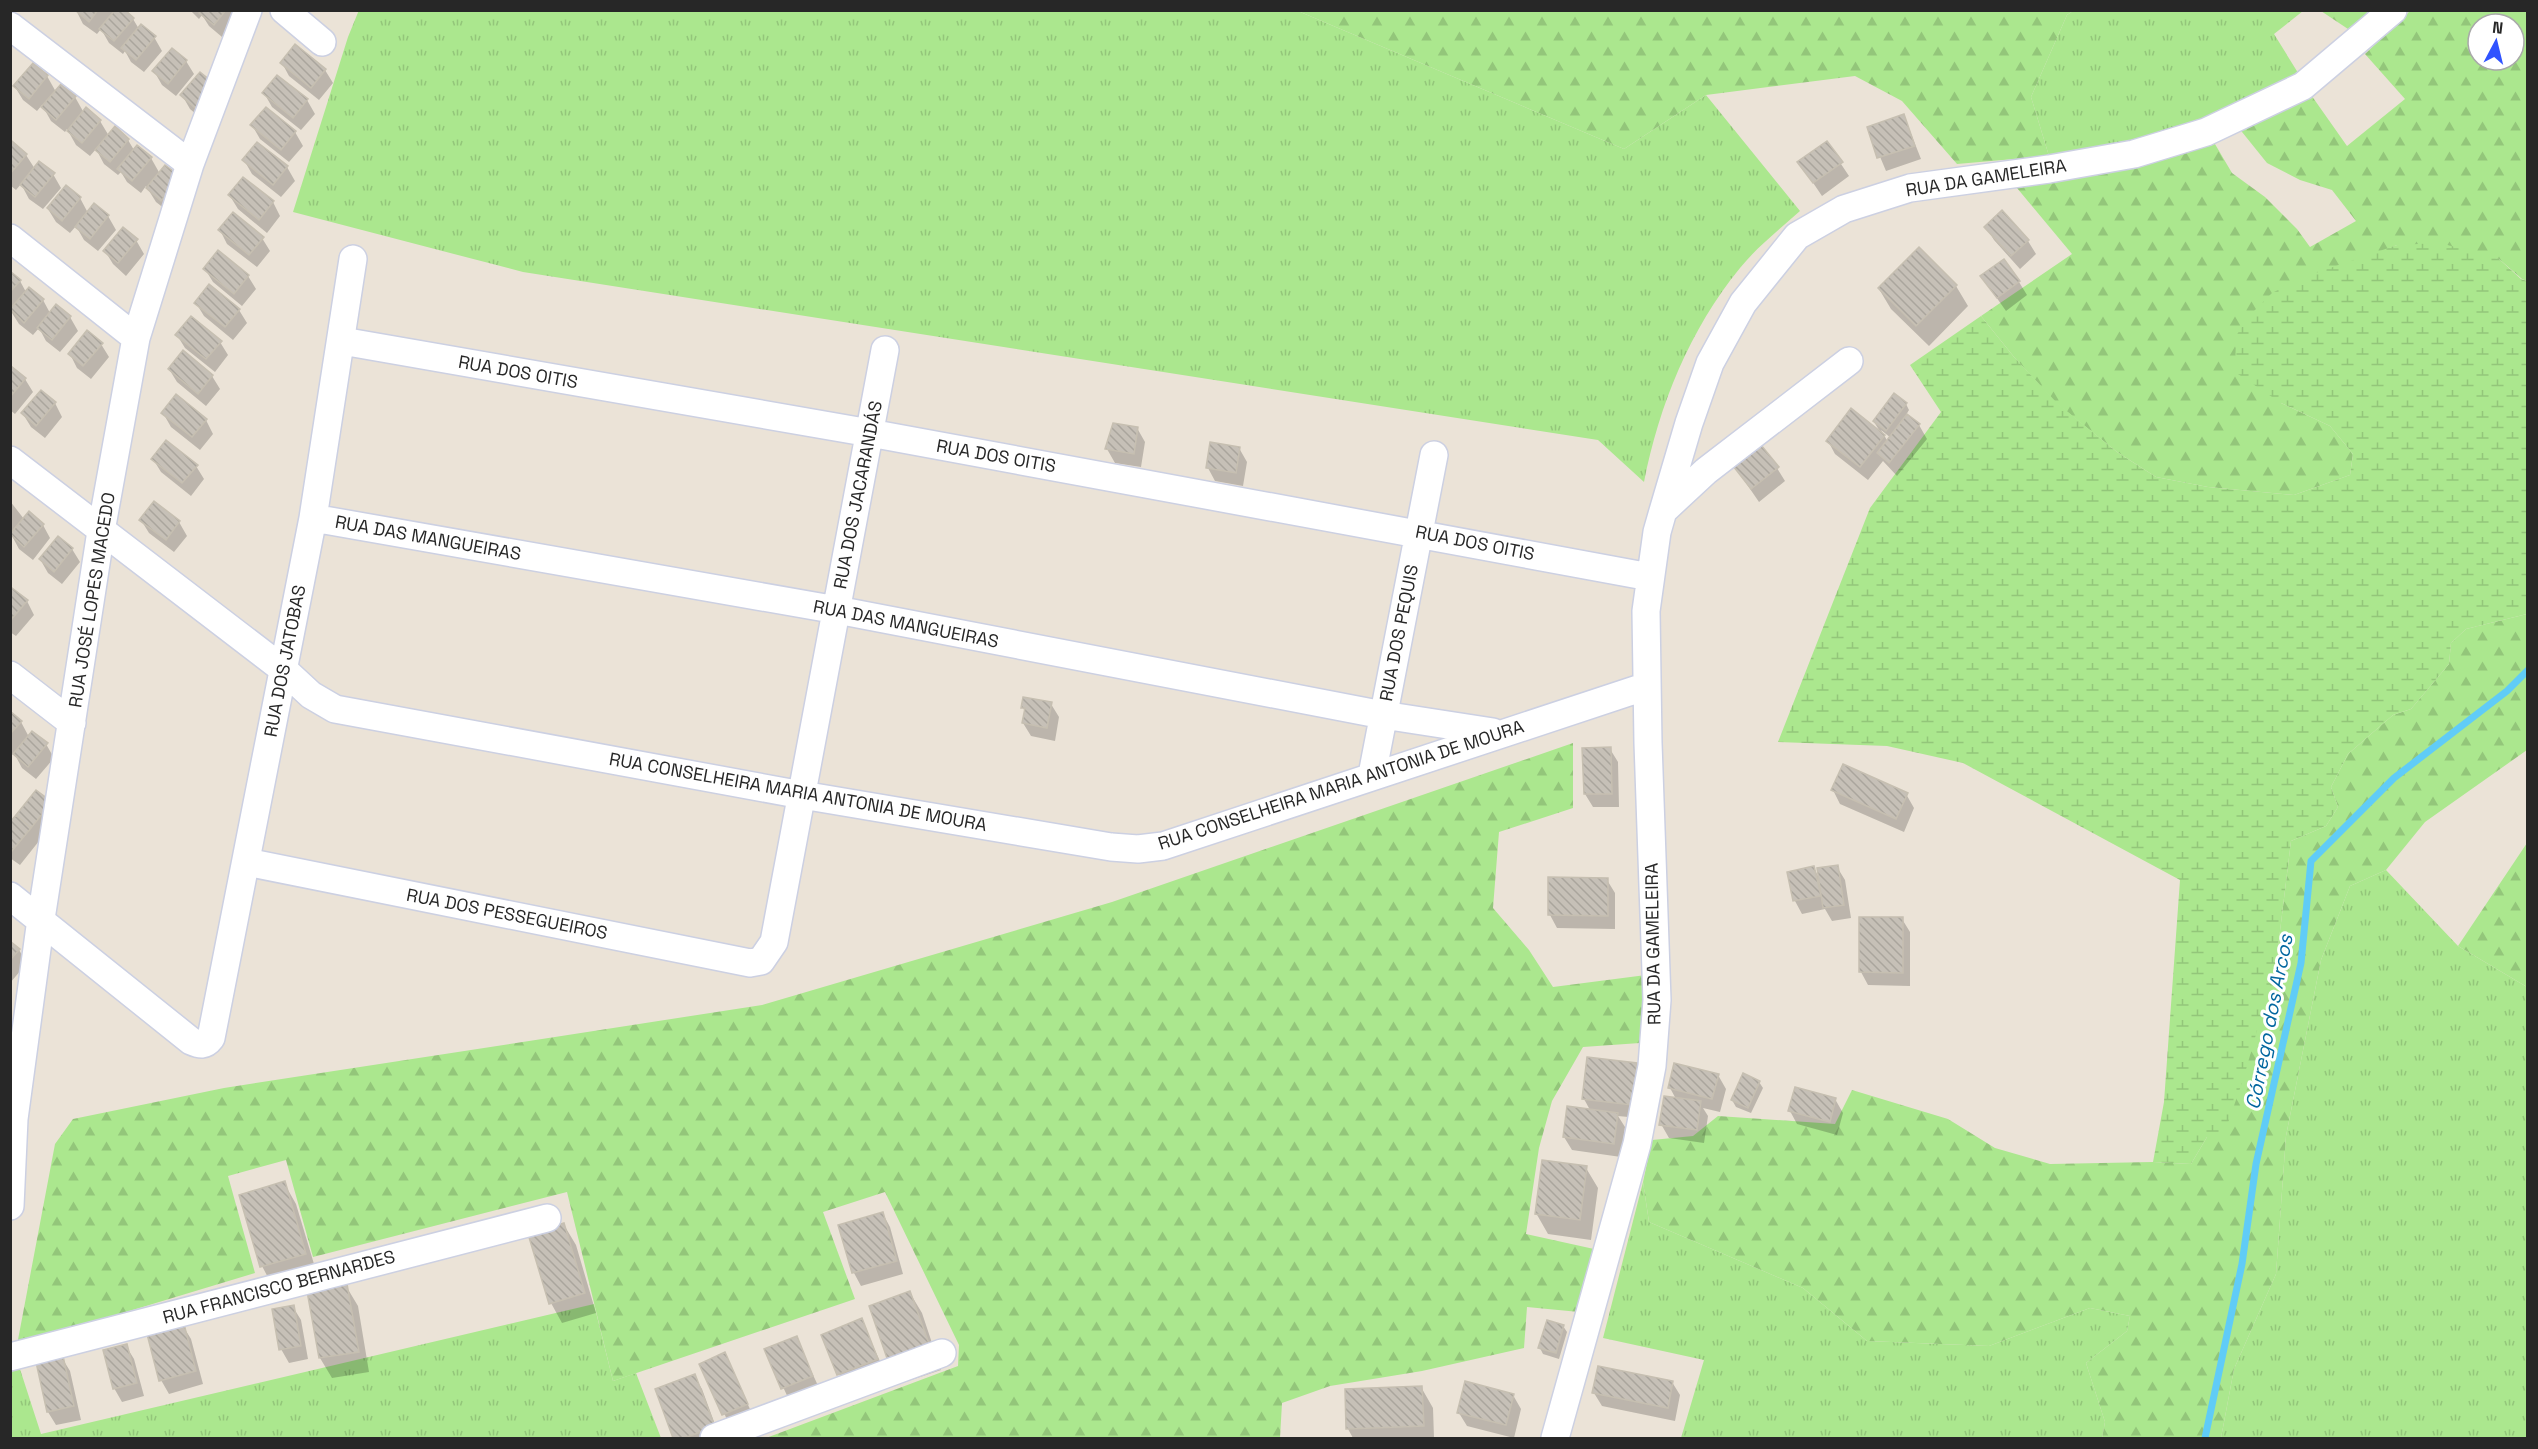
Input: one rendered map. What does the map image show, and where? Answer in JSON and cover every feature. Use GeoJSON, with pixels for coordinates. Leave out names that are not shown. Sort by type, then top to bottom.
{"type":"FeatureCollection","features":[{"type":"Feature","properties":{"kind":"street","name":"RUA JOSÉ LOPES MACEDO"},"geometry":{"type":"LineString","coordinates":[[10,1206],[12,1118],[101,531],[136,338],[190,164],[248,10]]}},
{"type":"Feature","properties":{"kind":"street"},"geometry":{"type":"LineString","coordinates":[[284,10],[322,42]]}},
{"type":"Feature","properties":{"kind":"street","name":"RUA DA GAMELEIRA"},"geometry":{"type":"LineString","coordinates":[[1555,1438],[1637,1144],[1652,1066],[1657,1000],[1647,686],[1646,611],[1650,577],[1663,511],[1689,423],[1710,363],[1743,303],[1797,236],[1844,209],[1910,188],[2049,169],[2134,154],[2206,132],[2303,86],[2393,10]]}},
{"type":"Feature","properties":{"kind":"street"},"geometry":{"type":"LineString","coordinates":[[10,26],[190,164]]}},
{"type":"Feature","properties":{"kind":"street"},"geometry":{"type":"LineString","coordinates":[[10,238],[136,338]]}},
{"type":"Feature","properties":{"kind":"street","name":"RUA DOS JATOBAS"},"geometry":{"type":"LineString","coordinates":[[41,919],[191,1041],[200,1045],[207,1043],[211,1038],[313,518],[353,259]]}},
{"type":"Feature","properties":{"kind":"street","name":"RUA DOS OITIS"},"geometry":{"type":"LineString","coordinates":[[342,341],[1419,532],[1650,577]]}},
{"type":"Feature","properties":{"kind":"street","name":"RUA DOS JACARANDÁS"},"geometry":{"type":"LineString","coordinates":[[766,957],[774,942],[885,350]]}},
{"type":"Feature","properties":{"kind":"street"},"geometry":{"type":"LineString","coordinates":[[1663,511],[1706,471],[1849,361]]}},
{"type":"Feature","properties":{"kind":"street","name":"RUA DOS PEQUIS"},"geometry":{"type":"LineString","coordinates":[[1372,775],[1434,455]]}},
{"type":"Feature","properties":{"kind":"street","name":"RUA CONSELHEIRA MARIA ANTONIA DE MOURA"},"geometry":{"type":"LineString","coordinates":[[10,460],[284,670],[311,695],[335,708],[802,795],[1112,847],[1138,849],[1163,846],[1372,775],[1647,686]]}},
{"type":"Feature","properties":{"kind":"street","name":"RUA DAS MANGUEIRAS"},"geometry":{"type":"LineString","coordinates":[[313,518],[837,610],[1383,715],[1499,734]]}},
{"type":"Feature","properties":{"kind":"street"},"geometry":{"type":"LineString","coordinates":[[10,675],[72,723]]}},
{"type":"Feature","properties":{"kind":"street","name":"RUA DOS PESSEGUEIROS"},"geometry":{"type":"LineString","coordinates":[[246,862],[750,963],[766,957]]}},
{"type":"Feature","properties":{"kind":"street"},"geometry":{"type":"LineString","coordinates":[[10,896],[41,919]]}},
{"type":"Feature","properties":{"kind":"street","name":"RUA FRANCISCO BERNARDES"},"geometry":{"type":"LineString","coordinates":[[10,1357],[547,1218]]}},
{"type":"Feature","properties":{"kind":"street"},"geometry":{"type":"LineString","coordinates":[[714,1438],[942,1353]]}},
{"type":"Feature","properties":{"kind":"green space"},"geometry":{"type":"Polygon","coordinates":[[[359,10],[1298,11],[1624,149],[1706,95],[1800,211],[1747,260],[1706,316],[1679,369],[1668,397],[1650,453],[1644,482],[1598,440],[523,272],[293,212],[348,37],[359,10]]]}},
{"type":"Feature","properties":{"kind":"green space"},"geometry":{"type":"Polygon","coordinates":[[[1298,11],[2073,11],[2067,15],[2031,97],[2049,156],[1957,164],[1902,101],[1855,76],[1706,95],[1624,149],[1298,11]]]}},
{"type":"Feature","properties":{"kind":"green space"},"geometry":{"type":"Polygon","coordinates":[[[2073,11],[2303,11],[2274,34],[2300,76],[2204,119],[2131,140],[2049,156],[2031,97],[2067,15],[2073,11]]]}},
{"type":"Feature","properties":{"kind":"green space"},"geometry":{"type":"Polygon","coordinates":[[[2321,11],[2379,11],[2354,33],[2321,11]]]}},
{"type":"Feature","properties":{"kind":"green space"},"geometry":{"type":"Polygon","coordinates":[[[2410,11],[2527,11],[2527,281],[2499,259],[2397,245],[2370,256],[2281,403],[2330,426],[2353,454],[2350,475],[2294,495],[2208,487],[2156,477],[2117,452],[2056,403],[1981,316],[2072,254],[2017,188],[2067,180],[2116,168],[2212,139],[2232,173],[2265,197],[2297,229],[2310,247],[2356,221],[2332,190],[2300,180],[2267,163],[2238,127],[2309,92],[2347,146],[2405,99],[2365,54],[2410,11]]]}},
{"type":"Feature","properties":{"kind":"green space"},"geometry":{"type":"Polygon","coordinates":[[[2440,243],[2499,259],[2521,279],[2527,281],[2527,614],[2466,629],[2451,643],[2449,664],[2411,709],[2393,715],[2348,754],[2331,787],[2338,807],[2326,826],[2291,841],[2276,964],[2243,1080],[2223,1137],[2207,1137],[2191,1164],[2153,1162],[2164,1102],[2180,880],[1963,763],[1887,746],[1778,742],[1870,508],[1941,412],[1910,365],[1981,316],[2014,357],[2057,403],[2117,452],[2156,477],[2208,487],[2294,495],[2350,475],[2353,454],[2330,426],[2281,403],[2235,372],[2236,336],[2248,317],[2272,293],[2301,278],[2397,245],[2440,243]]]}},
{"type":"Feature","properties":{"kind":"green space"},"geometry":{"type":"Polygon","coordinates":[[[2527,614],[2527,750],[2425,822],[2386,870],[2350,886],[2321,960],[2286,1136],[2276,1274],[2234,1369],[2221,1438],[2102,1438],[2105,1422],[2086,1363],[2127,1331],[2130,1316],[2090,1308],[1989,1346],[1867,1341],[1803,1288],[1649,1222],[1643,1182],[1652,1140],[1693,1136],[1718,1116],[1835,1124],[1852,1090],[1948,1119],[1995,1148],[2050,1164],[2153,1162],[2191,1164],[2207,1137],[2276,964],[2291,841],[2326,826],[2338,807],[2331,787],[2348,754],[2393,715],[2411,709],[2449,664],[2451,643],[2466,629],[2527,614]]]}},
{"type":"Feature","properties":{"kind":"green space"},"geometry":{"type":"Polygon","coordinates":[[[1573,743],[1573,808],[1499,832],[1493,908],[1529,950],[1553,987],[1646,975],[1640,1043],[1583,1047],[1552,1101],[1539,1148],[1526,1234],[1594,1249],[1579,1312],[1527,1307],[1524,1348],[1422,1371],[1330,1386],[1282,1403],[1280,1438],[766,1438],[958,1366],[959,1345],[885,1192],[823,1212],[855,1299],[613,1381],[567,1192],[313,1257],[286,1160],[228,1176],[255,1273],[17,1345],[55,1144],[73,1119],[224,1088],[762,1005],[1112,902],[1573,743]]]}},
{"type":"Feature","properties":{"kind":"green space"},"geometry":{"type":"Polygon","coordinates":[[[2527,843],[2527,987],[2458,946],[2527,843]]]}},
{"type":"Feature","properties":{"kind":"green space"},"geometry":{"type":"Polygon","coordinates":[[[2386,870],[2458,946],[2527,987],[2527,1438],[2221,1438],[2234,1369],[2276,1274],[2286,1136],[2321,960],[2350,886],[2386,870]]]}},
{"type":"Feature","properties":{"kind":"green space"},"geometry":{"type":"Polygon","coordinates":[[[1643,1182],[1649,1222],[1803,1288],[1867,1341],[1989,1346],[2090,1308],[2130,1316],[2127,1331],[2086,1363],[2105,1422],[2102,1438],[1681,1438],[1704,1360],[1603,1338],[1643,1182]]]}},
{"type":"Feature","properties":{"kind":"green space"},"geometry":{"type":"Polygon","coordinates":[[[594,1304],[613,1381],[636,1373],[661,1438],[11,1438],[10,1368],[19,1366],[41,1434],[594,1304]]]}},
{"type":"Feature","properties":{"kind":"building"},"geometry":{"type":"Polygon","coordinates":[[[75,10],[98,10],[89,22],[75,10]]]}},
{"type":"Feature","properties":{"kind":"building"},"geometry":{"type":"Polygon","coordinates":[[[115,10],[125,10],[134,18],[114,41],[99,29],[115,10]]]}},
{"type":"Feature","properties":{"kind":"building"},"geometry":{"type":"Polygon","coordinates":[[[201,10],[226,10],[214,25],[199,13],[201,10]]]}},
{"type":"Feature","properties":{"kind":"building"},"geometry":{"type":"Polygon","coordinates":[[[141,24],[156,36],[136,60],[121,48],[141,24]]]}},
{"type":"Feature","properties":{"kind":"building"},"geometry":{"type":"Polygon","coordinates":[[[295,44],[326,69],[311,88],[280,63],[295,44]]]}},
{"type":"Feature","properties":{"kind":"building"},"geometry":{"type":"Polygon","coordinates":[[[172,48],[187,60],[168,84],[152,71],[172,48]]]}},
{"type":"Feature","properties":{"kind":"building"},"geometry":{"type":"Polygon","coordinates":[[[33,63],[48,75],[29,99],[13,86],[33,63]]]}},
{"type":"Feature","properties":{"kind":"building"},"geometry":{"type":"Polygon","coordinates":[[[200,72],[215,84],[195,108],[180,95],[200,72]]]}},
{"type":"Feature","properties":{"kind":"building"},"geometry":{"type":"Polygon","coordinates":[[[277,75],[308,99],[293,118],[262,93],[277,75]]]}},
{"type":"Feature","properties":{"kind":"building"},"geometry":{"type":"Polygon","coordinates":[[[61,84],[76,96],[56,120],[41,107],[61,84]]]}},
{"type":"Feature","properties":{"kind":"building"},"geometry":{"type":"Polygon","coordinates":[[[86,107],[101,120],[82,143],[67,131],[86,107]]]}},
{"type":"Feature","properties":{"kind":"building"},"geometry":{"type":"Polygon","coordinates":[[[266,107],[296,131],[281,150],[250,125],[266,107]]]}},
{"type":"Feature","properties":{"kind":"building"},"geometry":{"type":"Polygon","coordinates":[[[1904,114],[1915,146],[1877,158],[1867,127],[1904,114]]]}},
{"type":"Feature","properties":{"kind":"building"},"geometry":{"type":"Polygon","coordinates":[[[115,126],[129,139],[110,162],[95,150],[115,126]]]}},
{"type":"Feature","properties":{"kind":"building"},"geometry":{"type":"Polygon","coordinates":[[[12,141],[27,154],[10,174],[10,144],[12,141]]]}},
{"type":"Feature","properties":{"kind":"building"},"geometry":{"type":"Polygon","coordinates":[[[1827,141],[1843,162],[1813,183],[1797,162],[1827,141]]]}},
{"type":"Feature","properties":{"kind":"building"},"geometry":{"type":"Polygon","coordinates":[[[257,142],[288,166],[273,185],[242,160],[257,142]]]}},
{"type":"Feature","properties":{"kind":"building"},"geometry":{"type":"Polygon","coordinates":[[[137,145],[152,157],[132,181],[117,169],[137,145]]]}},
{"type":"Feature","properties":{"kind":"building"},"geometry":{"type":"Polygon","coordinates":[[[39,161],[55,173],[35,197],[20,185],[39,161]]]}},
{"type":"Feature","properties":{"kind":"building"},"geometry":{"type":"Polygon","coordinates":[[[165,165],[181,177],[161,201],[146,188],[165,165]]]}},
{"type":"Feature","properties":{"kind":"building"},"geometry":{"type":"Polygon","coordinates":[[[243,177],[274,201],[259,220],[228,195],[243,177]]]}},
{"type":"Feature","properties":{"kind":"building"},"geometry":{"type":"Polygon","coordinates":[[[66,185],[81,197],[62,221],[47,208],[66,185]]]}},
{"type":"Feature","properties":{"kind":"building"},"geometry":{"type":"Polygon","coordinates":[[[94,203],[109,215],[90,239],[75,227],[94,203]]]}},
{"type":"Feature","properties":{"kind":"building"},"geometry":{"type":"Polygon","coordinates":[[[2002,210],[2029,240],[2011,256],[1984,227],[2002,210]]]}},
{"type":"Feature","properties":{"kind":"building"},"geometry":{"type":"Polygon","coordinates":[[[233,212],[264,237],[249,255],[218,230],[233,212]]]}},
{"type":"Feature","properties":{"kind":"building"},"geometry":{"type":"Polygon","coordinates":[[[123,227],[138,239],[118,263],[103,251],[123,227]]]}},
{"type":"Feature","properties":{"kind":"building"},"geometry":{"type":"Polygon","coordinates":[[[1919,247],[1957,285],[1916,326],[1878,288],[1919,247]]]}},
{"type":"Feature","properties":{"kind":"building"},"geometry":{"type":"Polygon","coordinates":[[[218,250],[249,275],[234,294],[203,269],[218,250]]]}},
{"type":"Feature","properties":{"kind":"building"},"geometry":{"type":"Polygon","coordinates":[[[2004,259],[2020,281],[1997,298],[1980,276],[2004,259]]]}},
{"type":"Feature","properties":{"kind":"building"},"geometry":{"type":"Polygon","coordinates":[[[10,271],[21,280],[10,292],[10,271]]]}},
{"type":"Feature","properties":{"kind":"building"},"geometry":{"type":"Polygon","coordinates":[[[209,284],[240,309],[225,327],[194,303],[209,284]]]}},
{"type":"Feature","properties":{"kind":"building"},"geometry":{"type":"Polygon","coordinates":[[[29,287],[44,299],[24,323],[10,309],[29,287]]]}},
{"type":"Feature","properties":{"kind":"building"},"geometry":{"type":"Polygon","coordinates":[[[56,304],[71,316],[52,340],[37,328],[56,304]]]}},
{"type":"Feature","properties":{"kind":"building"},"geometry":{"type":"Polygon","coordinates":[[[191,316],[222,341],[206,359],[175,335],[191,316]]]}},
{"type":"Feature","properties":{"kind":"building"},"geometry":{"type":"Polygon","coordinates":[[[87,330],[103,343],[83,366],[68,354],[87,330]]]}},
{"type":"Feature","properties":{"kind":"building"},"geometry":{"type":"Polygon","coordinates":[[[183,350],[213,375],[198,394],[168,369],[183,350]]]}},
{"type":"Feature","properties":{"kind":"building"},"geometry":{"type":"Polygon","coordinates":[[[10,366],[26,378],[10,397],[10,366]]]}},
{"type":"Feature","properties":{"kind":"building"},"geometry":{"type":"Polygon","coordinates":[[[41,390],[56,402],[36,426],[21,413],[41,390]]]}},
{"type":"Feature","properties":{"kind":"building"},"geometry":{"type":"Polygon","coordinates":[[[1894,393],[1907,403],[1886,431],[1873,421],[1894,393]]]}},
{"type":"Feature","properties":{"kind":"building"},"geometry":{"type":"Polygon","coordinates":[[[176,394],[207,419],[192,437],[161,413],[176,394]]]}},
{"type":"Feature","properties":{"kind":"building"},"geometry":{"type":"Polygon","coordinates":[[[1851,408],[1885,435],[1860,467],[1826,441],[1851,408]]]}},
{"type":"Feature","properties":{"kind":"building"},"geometry":{"type":"Polygon","coordinates":[[[1907,414],[1920,424],[1889,463],[1877,453],[1907,414]]]}},
{"type":"Feature","properties":{"kind":"building"},"geometry":{"type":"Polygon","coordinates":[[[1113,423],[1138,427],[1134,454],[1105,449],[1113,423]]]}},
{"type":"Feature","properties":{"kind":"building"},"geometry":{"type":"Polygon","coordinates":[[[166,440],[198,465],[182,483],[151,459],[166,440]]]}},
{"type":"Feature","properties":{"kind":"building"},"geometry":{"type":"Polygon","coordinates":[[[1210,442],[1240,447],[1236,473],[1206,468],[1210,442]]]}},
{"type":"Feature","properties":{"kind":"building"},"geometry":{"type":"Polygon","coordinates":[[[1761,445],[1779,467],[1751,489],[1733,466],[1761,445]]]}},
{"type":"Feature","properties":{"kind":"building"},"geometry":{"type":"Polygon","coordinates":[[[154,501],[180,521],[166,540],[139,520],[154,501]]]}},
{"type":"Feature","properties":{"kind":"building"},"geometry":{"type":"Polygon","coordinates":[[[29,511],[44,524],[24,547],[10,534],[29,511]]]}},
{"type":"Feature","properties":{"kind":"building"},"geometry":{"type":"Polygon","coordinates":[[[58,536],[73,548],[54,572],[39,559],[58,536]]]}},
{"type":"Feature","properties":{"kind":"building"},"geometry":{"type":"Polygon","coordinates":[[[12,588],[28,600],[10,621],[10,590],[12,588]]]}},
{"type":"Feature","properties":{"kind":"building"},"geometry":{"type":"Polygon","coordinates":[[[1023,697],[1052,702],[1047,728],[1022,723],[1025,708],[1021,708],[1023,697]]]}},
{"type":"Feature","properties":{"kind":"building"},"geometry":{"type":"Polygon","coordinates":[[[10,711],[22,721],[10,734],[10,711]]]}},
{"type":"Feature","properties":{"kind":"building"},"geometry":{"type":"Polygon","coordinates":[[[32,731],[48,743],[28,767],[13,754],[32,731]]]}},
{"type":"Feature","properties":{"kind":"building"},"geometry":{"type":"Polygon","coordinates":[[[1611,747],[1612,794],[1584,794],[1582,748],[1611,747]]]}},
{"type":"Feature","properties":{"kind":"building"},"geometry":{"type":"Polygon","coordinates":[[[1843,764],[1908,793],[1896,819],[1831,790],[1843,764]]]}},
{"type":"Feature","properties":{"kind":"building"},"geometry":{"type":"Polygon","coordinates":[[[36,790],[52,802],[31,828],[16,815],[36,790]]]}},
{"type":"Feature","properties":{"kind":"building"},"geometry":{"type":"Polygon","coordinates":[[[16,815],[31,828],[11,852],[10,822],[16,815]]]}},
{"type":"Feature","properties":{"kind":"building"},"geometry":{"type":"Polygon","coordinates":[[[1838,865],[1844,905],[1823,908],[1817,868],[1838,865]]]}},
{"type":"Feature","properties":{"kind":"building"},"geometry":{"type":"Polygon","coordinates":[[[1814,866],[1821,896],[1793,901],[1787,872],[1814,866]]]}},
{"type":"Feature","properties":{"kind":"building"},"geometry":{"type":"Polygon","coordinates":[[[1548,877],[1608,878],[1608,916],[1548,915],[1548,877]]]}},
{"type":"Feature","properties":{"kind":"building"},"geometry":{"type":"Polygon","coordinates":[[[1859,917],[1903,917],[1903,973],[1859,972],[1859,917]]]}},
{"type":"Feature","properties":{"kind":"building"},"geometry":{"type":"Polygon","coordinates":[[[10,941],[20,949],[10,960],[10,941]]]}},
{"type":"Feature","properties":{"kind":"building"},"geometry":{"type":"Polygon","coordinates":[[[1587,1057],[1637,1063],[1632,1105],[1582,1099],[1587,1057]]]}},
{"type":"Feature","properties":{"kind":"building"},"geometry":{"type":"Polygon","coordinates":[[[1674,1063],[1719,1074],[1712,1099],[1668,1088],[1674,1063]]]}},
{"type":"Feature","properties":{"kind":"building"},"geometry":{"type":"Polygon","coordinates":[[[1743,1073],[1760,1081],[1748,1108],[1731,1100],[1743,1073]]]}},
{"type":"Feature","properties":{"kind":"building"},"geometry":{"type":"Polygon","coordinates":[[[1795,1087],[1836,1098],[1830,1122],[1788,1111],[1795,1087]]]}},
{"type":"Feature","properties":{"kind":"building"},"geometry":{"type":"Polygon","coordinates":[[[1664,1096],[1701,1101],[1697,1130],[1659,1125],[1664,1096]]]}},
{"type":"Feature","properties":{"kind":"building"},"geometry":{"type":"Polygon","coordinates":[[[1567,1106],[1618,1113],[1614,1144],[1563,1137],[1567,1106]]]}},
{"type":"Feature","properties":{"kind":"building"},"geometry":{"type":"Polygon","coordinates":[[[1542,1160],[1587,1166],[1580,1220],[1535,1214],[1542,1160]]]}},
{"type":"Feature","properties":{"kind":"building"},"geometry":{"type":"Polygon","coordinates":[[[285,1181],[306,1254],[260,1267],[239,1195],[285,1181]]]}},
{"type":"Feature","properties":{"kind":"building"},"geometry":{"type":"Polygon","coordinates":[[[883,1212],[897,1261],[852,1273],[838,1225],[883,1212]]]}},
{"type":"Feature","properties":{"kind":"building"},"geometry":{"type":"Polygon","coordinates":[[[564,1223],[585,1293],[549,1304],[528,1234],[564,1223]]]}},
{"type":"Feature","properties":{"kind":"building"},"geometry":{"type":"Polygon","coordinates":[[[347,1284],[359,1352],[319,1358],[307,1291],[347,1284]]]}},
{"type":"Feature","properties":{"kind":"building"},"geometry":{"type":"Polygon","coordinates":[[[910,1291],[931,1349],[889,1364],[869,1306],[910,1291]]]}},
{"type":"Feature","properties":{"kind":"building"},"geometry":{"type":"Polygon","coordinates":[[[294,1305],[301,1346],[279,1350],[272,1309],[294,1305]]]}},
{"type":"Feature","properties":{"kind":"building"},"geometry":{"type":"Polygon","coordinates":[[[862,1318],[878,1359],[837,1375],[821,1335],[862,1318]]]}},
{"type":"Feature","properties":{"kind":"building"},"geometry":{"type":"Polygon","coordinates":[[[1547,1320],[1564,1325],[1556,1353],[1538,1348],[1547,1320]]]}},
{"type":"Feature","properties":{"kind":"building"},"geometry":{"type":"Polygon","coordinates":[[[184,1324],[196,1371],[159,1381],[147,1334],[184,1324]]]}},
{"type":"Feature","properties":{"kind":"building"},"geometry":{"type":"Polygon","coordinates":[[[797,1336],[813,1376],[781,1389],[764,1349],[797,1336]]]}},
{"type":"Feature","properties":{"kind":"building"},"geometry":{"type":"Polygon","coordinates":[[[127,1344],[137,1383],[113,1389],[103,1350],[127,1344]]]}},
{"type":"Feature","properties":{"kind":"building"},"geometry":{"type":"Polygon","coordinates":[[[725,1352],[748,1404],[722,1415],[699,1364],[725,1352]]]}},
{"type":"Feature","properties":{"kind":"building"},"geometry":{"type":"Polygon","coordinates":[[[63,1356],[74,1406],[47,1412],[36,1362],[63,1356]]]}},
{"type":"Feature","properties":{"kind":"building"},"geometry":{"type":"Polygon","coordinates":[[[1598,1366],[1673,1381],[1668,1408],[1592,1393],[1598,1366]]]}},
{"type":"Feature","properties":{"kind":"building"},"geometry":{"type":"Polygon","coordinates":[[[695,1374],[715,1427],[684,1438],[673,1438],[655,1389],[695,1374]]]}},
{"type":"Feature","properties":{"kind":"building"},"geometry":{"type":"Polygon","coordinates":[[[1465,1381],[1514,1394],[1506,1425],[1457,1413],[1465,1381]]]}},
{"type":"Feature","properties":{"kind":"building"},"geometry":{"type":"Polygon","coordinates":[[[1422,1386],[1424,1426],[1346,1429],[1345,1389],[1422,1386]]]}},
{"type":"Feature","properties":{"kind":"waterway","name":"Córrego dos Arcos"},"geometry":{"type":"LineString","coordinates":[[2205,1438],[2242,1264],[2256,1164],[2301,963],[2311,861],[2394,778],[2507,691],[2528,670]]}}]}
